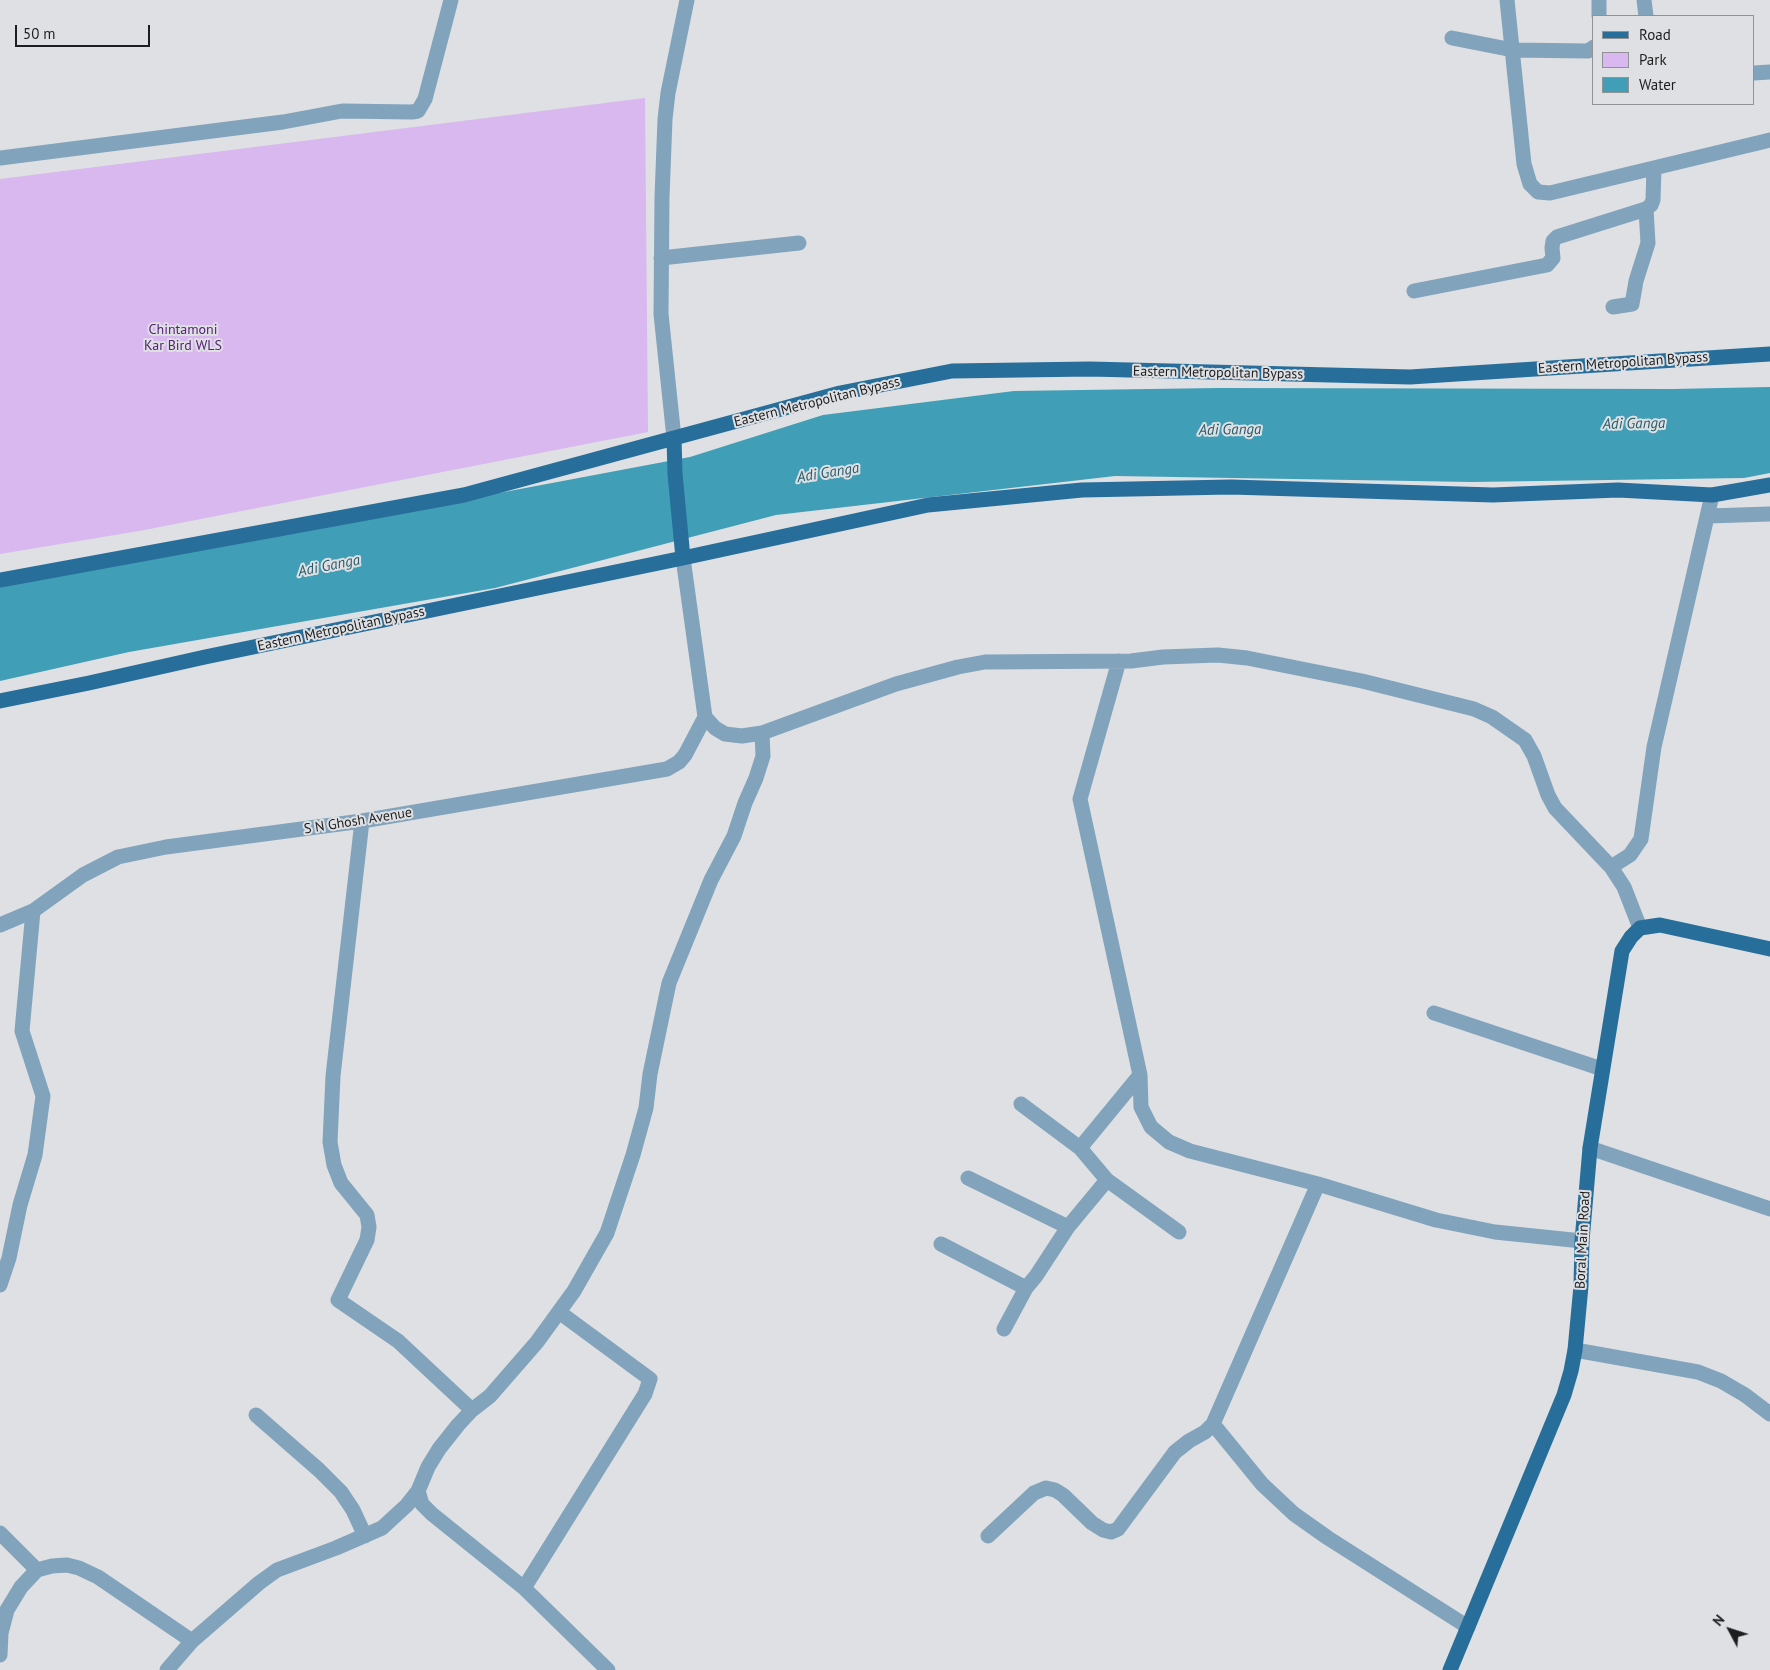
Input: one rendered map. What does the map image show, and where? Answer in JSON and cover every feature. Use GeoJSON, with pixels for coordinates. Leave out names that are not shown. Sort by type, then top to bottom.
{"type":"FeatureCollection","features":[{"type":"Feature","properties":{"kind":"main road","name":"Eastern Metropolitan Bypass"},"geometry":{"type":"LineString","coordinates":[[0,580],[464,495],[840,393],[952,372],[1090,369],[1410,377],[1770,354]]}},
{"type":"Feature","properties":{"kind":"main road"},"geometry":{"type":"LineString","coordinates":[[674,438],[675,474],[683,558]]}},
{"type":"Feature","properties":{"kind":"main road","name":"Eastern Metropolitan Bypass"},"geometry":{"type":"LineString","coordinates":[[0,701],[928,505],[1082,490],[1231,487],[1493,495],[1618,490],[1712,495],[1770,485]]}},
{"type":"Feature","properties":{"kind":"main road"},"geometry":{"type":"LineString","coordinates":[[1640,928],[1660,925],[1770,949]]}},
{"type":"Feature","properties":{"kind":"main road","name":"Boral Main Road"},"geometry":{"type":"LineString","coordinates":[[1450,1670],[1564,1396],[1571,1371],[1575,1350],[1581,1286],[1582,1240],[1590,1148],[1602,1069],[1622,951],[1631,936],[1640,928]]}},
{"type":"Feature","properties":{"kind":"street"},"geometry":{"type":"LineString","coordinates":[[0,158],[283,122],[342,111],[418,111],[426,99],[451,0]]}},
{"type":"Feature","properties":{"kind":"street"},"geometry":{"type":"LineString","coordinates":[[674,438],[661,314],[665,119],[668,93],[687,0]]}},
{"type":"Feature","properties":{"kind":"street"},"geometry":{"type":"LineString","coordinates":[[1507,0],[1524,164],[1530,184],[1538,192],[1550,193],[1770,140]]}},
{"type":"Feature","properties":{"kind":"street"},"geometry":{"type":"LineString","coordinates":[[1599,0],[1599,15]]}},
{"type":"Feature","properties":{"kind":"street"},"geometry":{"type":"LineString","coordinates":[[1644,0],[1646,15]]}},
{"type":"Feature","properties":{"kind":"street"},"geometry":{"type":"LineString","coordinates":[[1452,38],[1513,50],[1588,51],[1592,48]]}},
{"type":"Feature","properties":{"kind":"street"},"geometry":{"type":"LineString","coordinates":[[1755,73],[1770,72]]}},
{"type":"Feature","properties":{"kind":"street"},"geometry":{"type":"LineString","coordinates":[[1414,291],[1547,265],[1553,258],[1553,241],[1557,238],[1646,209],[1653,200],[1654,168]]}},
{"type":"Feature","properties":{"kind":"street"},"geometry":{"type":"LineString","coordinates":[[1613,307],[1632,304],[1636,281],[1648,243],[1646,209]]}},
{"type":"Feature","properties":{"kind":"street"},"geometry":{"type":"LineString","coordinates":[[661,258],[799,243]]}},
{"type":"Feature","properties":{"kind":"street"},"geometry":{"type":"LineString","coordinates":[[1611,867],[1630,855],[1642,839],[1654,747],[1712,495]]}},
{"type":"Feature","properties":{"kind":"street"},"geometry":{"type":"LineString","coordinates":[[1708,516],[1770,514]]}},
{"type":"Feature","properties":{"kind":"street"},"geometry":{"type":"LineString","coordinates":[[683,558],[705,717],[715,728],[725,734],[742,736],[762,733],[896,684],[958,666],[985,662],[1119,661],[1218,654],[1362,681],[1474,709],[1492,717],[1524,740],[1534,756],[1548,795],[1555,808],[1611,867],[1624,887],[1640,928]]}},
{"type":"Feature","properties":{"kind":"street"},"geometry":{"type":"LineString","coordinates":[[1119,661],[1080,799],[1140,1075],[1141,1107],[1151,1127],[1169,1142],[1190,1151],[1318,1184],[1436,1220],[1495,1232],[1582,1240]]}},
{"type":"Feature","properties":{"kind":"street","name":"S N Ghosh Avenue"},"geometry":{"type":"LineString","coordinates":[[0,925],[33,911],[83,875],[118,857],[166,847],[362,821],[668,769],[679,762],[685,755],[705,717]]}},
{"type":"Feature","properties":{"kind":"street"},"geometry":{"type":"LineString","coordinates":[[167,1670],[192,1641],[259,1583],[277,1570],[365,1536],[382,1528],[394,1518],[418,1491],[428,1467],[439,1449],[472,1410],[490,1396],[515,1370],[574,1291],[607,1233],[646,1108],[650,1074],[669,983],[711,880],[734,836],[744,804],[756,778],[763,756],[762,733]]}},
{"type":"Feature","properties":{"kind":"street"},"geometry":{"type":"LineString","coordinates":[[362,821],[333,1076],[330,1142],[334,1165],[341,1182],[368,1215],[369,1227],[367,1240],[338,1300],[398,1341],[472,1410]]}},
{"type":"Feature","properties":{"kind":"street"},"geometry":{"type":"LineString","coordinates":[[0,1284],[10,1258],[20,1205],[35,1155],[44,1096],[22,1031],[33,911]]}},
{"type":"Feature","properties":{"kind":"street"},"geometry":{"type":"LineString","coordinates":[[1434,1013],[1602,1069]]}},
{"type":"Feature","properties":{"kind":"street"},"geometry":{"type":"LineString","coordinates":[[1080,1148],[1140,1075]]}},
{"type":"Feature","properties":{"kind":"street"},"geometry":{"type":"LineString","coordinates":[[1022,1104],[1080,1148],[1107,1180],[1178,1232]]}},
{"type":"Feature","properties":{"kind":"street"},"geometry":{"type":"LineString","coordinates":[[1590,1148],[1770,1209]]}},
{"type":"Feature","properties":{"kind":"street"},"geometry":{"type":"LineString","coordinates":[[968,1178],[1068,1227]]}},
{"type":"Feature","properties":{"kind":"street"},"geometry":{"type":"LineString","coordinates":[[1004,1329],[1026,1288],[1068,1227],[1107,1180]]}},
{"type":"Feature","properties":{"kind":"street"},"geometry":{"type":"LineString","coordinates":[[988,1536],[1034,1493],[1046,1488],[1055,1490],[1063,1495],[1102,1530],[1111,1532],[1118,1529],[1175,1452],[1205,1432],[1213,1424],[1318,1184]]}},
{"type":"Feature","properties":{"kind":"street"},"geometry":{"type":"LineString","coordinates":[[941,1244],[1026,1288]]}},
{"type":"Feature","properties":{"kind":"street"},"geometry":{"type":"LineString","coordinates":[[524,1588],[645,1394],[650,1379],[559,1312]]}},
{"type":"Feature","properties":{"kind":"street"},"geometry":{"type":"LineString","coordinates":[[1575,1350],[1698,1372],[1737,1390],[1770,1414]]}},
{"type":"Feature","properties":{"kind":"street"},"geometry":{"type":"LineString","coordinates":[[256,1416],[319,1470],[341,1492],[353,1510],[365,1536]]}},
{"type":"Feature","properties":{"kind":"street"},"geometry":{"type":"LineString","coordinates":[[1213,1424],[1262,1484],[1294,1514],[1328,1538],[1468,1627]]}},
{"type":"Feature","properties":{"kind":"street"},"geometry":{"type":"LineString","coordinates":[[418,1491],[422,1504],[432,1514],[524,1588],[608,1670]]}},
{"type":"Feature","properties":{"kind":"street"},"geometry":{"type":"LineString","coordinates":[[0,1532],[37,1570]]}},
{"type":"Feature","properties":{"kind":"street"},"geometry":{"type":"LineString","coordinates":[[0,1656],[1,1633],[7,1610],[21,1587],[37,1570],[52,1566],[67,1565],[80,1568],[98,1577],[126,1594],[192,1641]]}},
{"type":"Feature","properties":{"kind":"green space","name":"Chintamoni Kar Bird WLS"},"geometry":{"type":"Polygon","coordinates":[[[645,98],[648,432],[139,531],[0,554],[0,179],[645,98]]]}},
{"type":"Feature","properties":{"kind":"water","name":"Adi Ganga"},"geometry":{"type":"Polygon","coordinates":[[[1770,387],[1770,473],[1744,478],[1472,482],[1115,476],[776,515],[495,588],[129,652],[0,681],[0,587],[690,457],[823,415],[1014,391],[1218,388],[1673,389],[1770,387]]]}}]}
